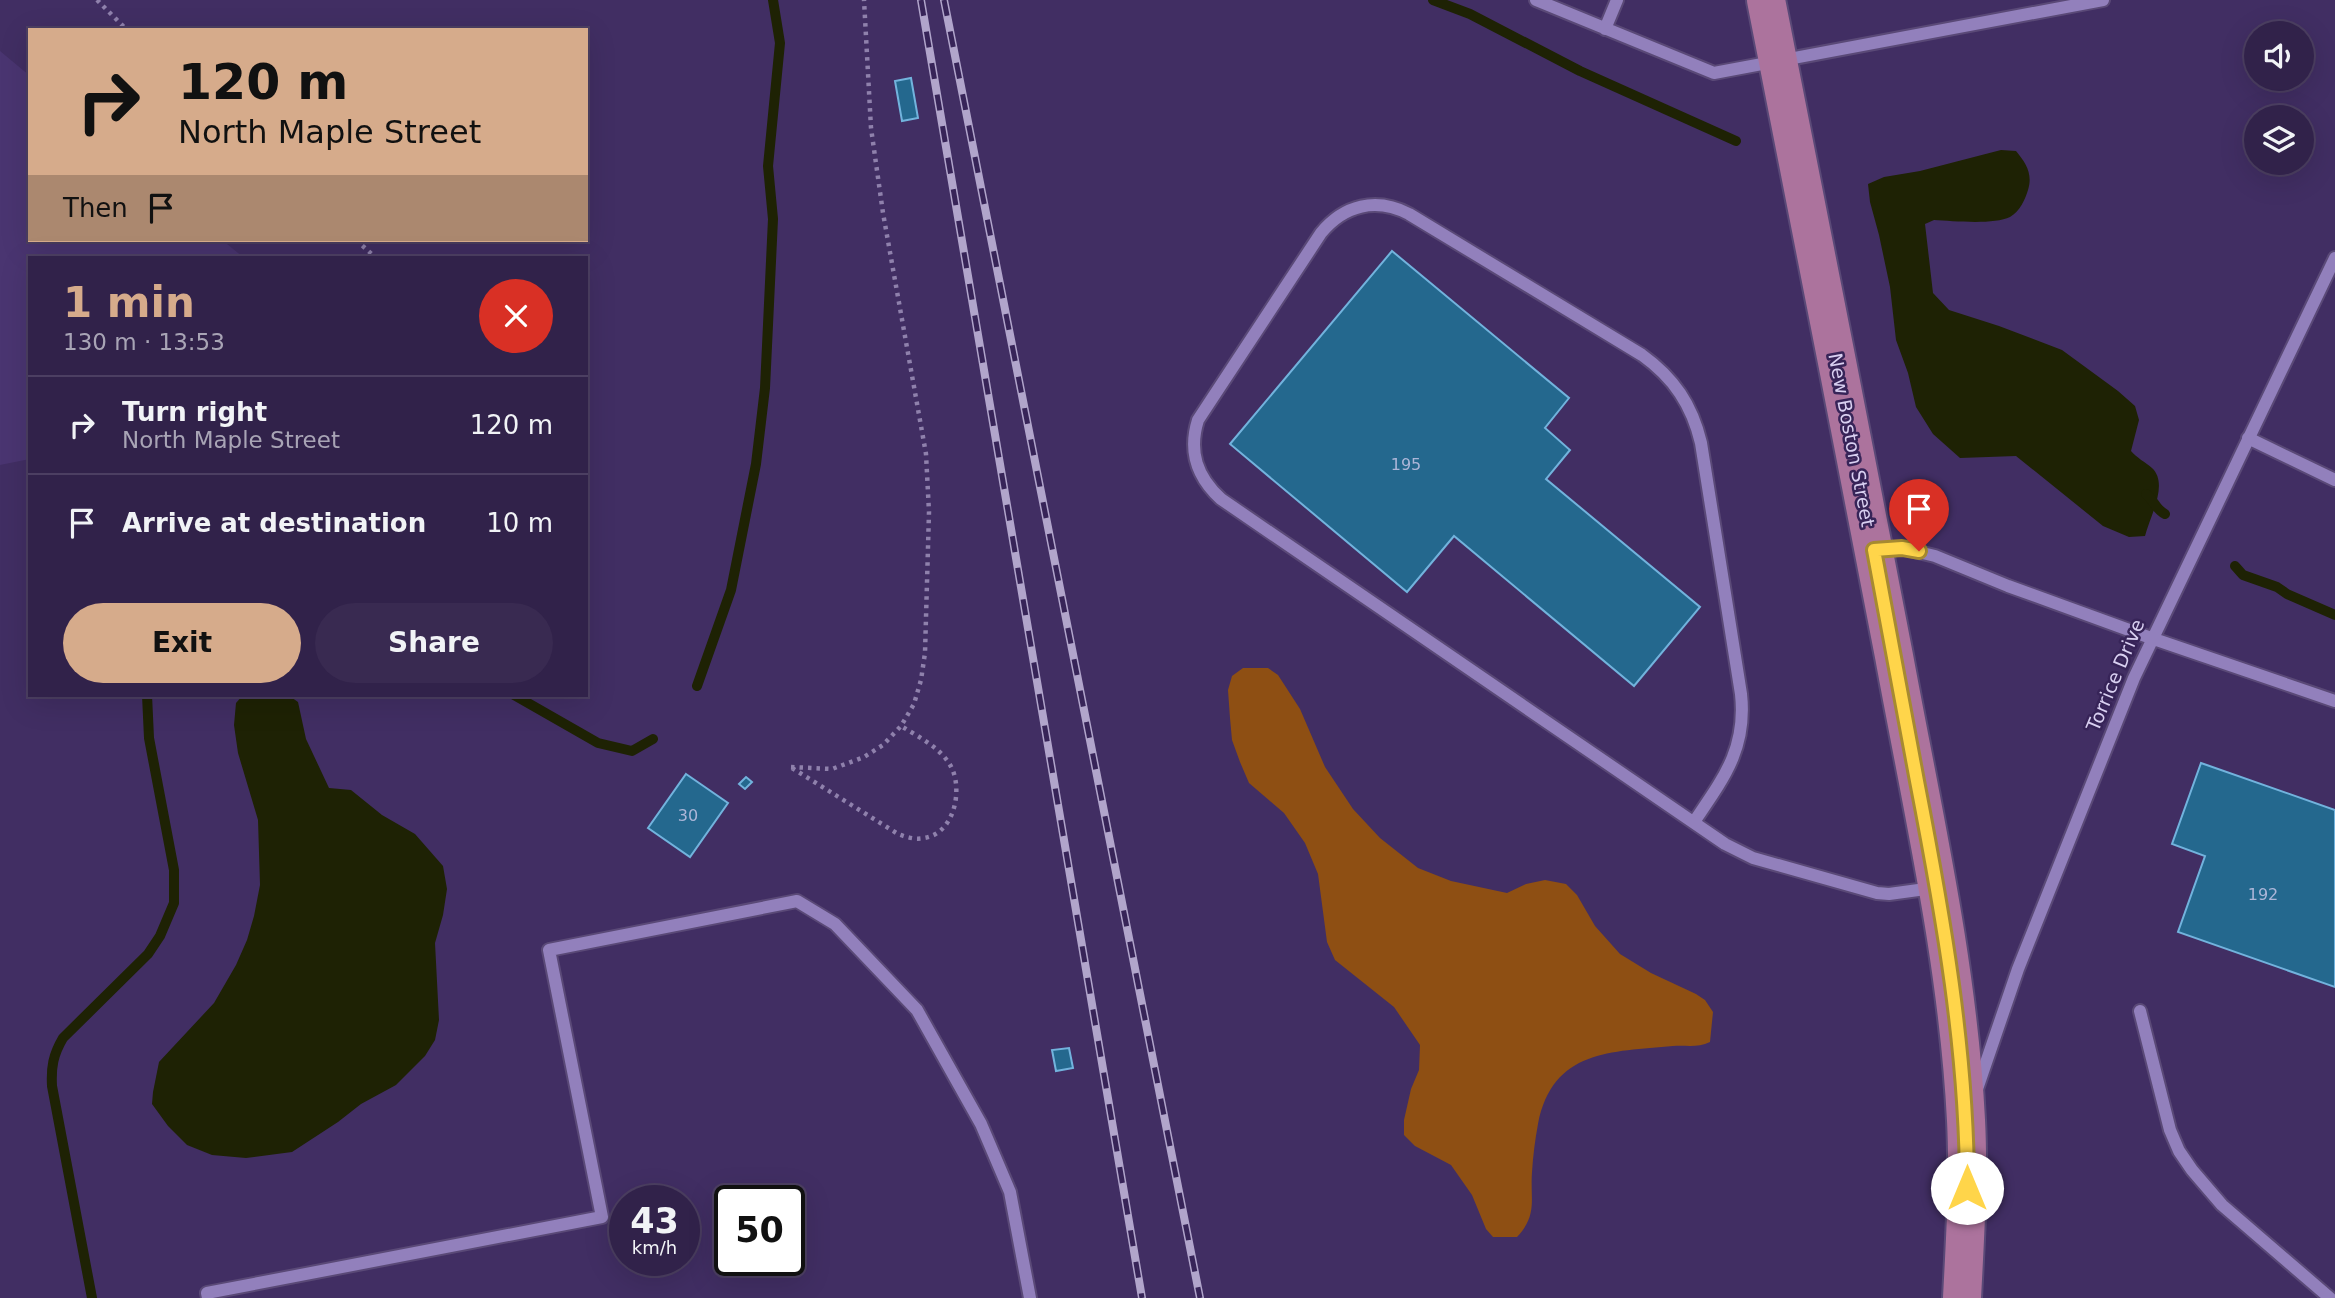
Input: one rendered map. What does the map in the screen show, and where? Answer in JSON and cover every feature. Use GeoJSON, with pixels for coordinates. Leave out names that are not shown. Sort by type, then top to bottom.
{"type":"FeatureCollection","features":[{"type":"Feature","properties":{"kind":"main road","name":"New Boston Street"},"geometry":{"type":"LineString","coordinates":[[1766,0],[1874,550],[1937,888],[1956,1012],[1966,1121],[1967,1210],[1962,1298]]}},
{"type":"Feature","properties":{"kind":"street"},"geometry":{"type":"LineString","coordinates":[[1536,0],[1709,72],[1723,73],[2103,0]]}},
{"type":"Feature","properties":{"kind":"street"},"geometry":{"type":"LineString","coordinates":[[1605,29],[1617,0]]}},
{"type":"Feature","properties":{"kind":"street"},"geometry":{"type":"LineString","coordinates":[[1694,822],[1731,763],[1739,741],[1742,717],[1741,694],[1701,443],[1690,408],[1670,379],[1642,355],[1398,208],[1361,206],[1338,216],[1321,233],[1198,420],[1193,444],[1203,481],[1221,499],[1694,822],[1744,854],[1877,893],[1937,888]]}},
{"type":"Feature","properties":{"kind":"street","name":"Torrice Drive"},"geometry":{"type":"LineString","coordinates":[[1966,1121],[2022,958],[2151,638],[2335,258]]}},
{"type":"Feature","properties":{"kind":"street"},"geometry":{"type":"LineString","coordinates":[[2248,438],[2335,480]]}},
{"type":"Feature","properties":{"kind":"street"},"geometry":{"type":"LineString","coordinates":[[1874,550],[1902,548],[1927,554],[2151,638],[2335,701]]}},
{"type":"Feature","properties":{"kind":"street"},"geometry":{"type":"LineString","coordinates":[[208,1298],[207,1293],[602,1217],[548,950],[797,901],[835,924],[916,1010],[981,1124],[1010,1192],[1030,1298]]}},
{"type":"Feature","properties":{"kind":"street"},"geometry":{"type":"LineString","coordinates":[[2140,1011],[2170,1130],[2179,1151],[2222,1205],[2330,1298]]}},
{"type":"Feature","properties":{"kind":"path"},"geometry":{"type":"LineString","coordinates":[[97,0],[125,28]]}},
{"type":"Feature","properties":{"kind":"path"},"geometry":{"type":"LineString","coordinates":[[864,0],[871,128],[883,213],[926,454],[929,512],[925,653],[914,704],[901,726],[883,745],[864,757],[832,769],[791,767],[898,834],[916,838],[930,837],[941,830],[952,813],[956,792],[953,772],[947,761],[931,745],[901,726]]}},
{"type":"Feature","properties":{"kind":"path"},"geometry":{"type":"LineString","coordinates":[[358,242],[374,256]]}},
{"type":"Feature","properties":{"kind":"shaded area"},"geometry":{"type":"Polygon","coordinates":[[[0,51],[28,74],[28,242],[224,242],[242,256],[28,256],[28,459],[0,465],[0,51]]]}},
{"type":"Feature","properties":{"kind":"shaded area"},"geometry":{"type":"Polygon","coordinates":[[[2001,150],[2016,151],[2028,169],[2030,179],[2024,201],[2014,215],[2003,219],[1973,222],[1934,220],[1925,224],[1933,293],[1949,310],[2062,350],[2135,406],[2139,420],[2131,451],[2152,468],[2159,483],[2157,500],[2145,536],[2129,537],[2103,526],[2016,456],[1960,458],[1933,434],[1916,407],[1896,340],[1890,287],[1868,184],[1884,177],[1920,171],[2001,150]]]}},
{"type":"Feature","properties":{"kind":"shaded area"},"geometry":{"type":"Polygon","coordinates":[[[1243,668],[1268,668],[1278,675],[1300,709],[1325,767],[1353,809],[1380,838],[1418,868],[1451,881],[1507,893],[1526,884],[1545,880],[1566,884],[1577,895],[1595,926],[1620,954],[1651,973],[1696,994],[1705,1000],[1713,1012],[1710,1042],[1706,1044],[1607,1054],[1588,1059],[1571,1068],[1557,1081],[1546,1099],[1538,1124],[1532,1166],[1532,1206],[1528,1221],[1517,1237],[1493,1237],[1486,1229],[1472,1195],[1451,1165],[1415,1146],[1404,1135],[1404,1120],[1411,1089],[1419,1070],[1420,1045],[1394,1007],[1335,960],[1327,942],[1318,874],[1305,843],[1284,813],[1249,783],[1232,740],[1228,690],[1232,676],[1243,668]]]}},
{"type":"Feature","properties":{"kind":"shaded area"},"geometry":{"type":"Polygon","coordinates":[[[241,697],[291,697],[298,702],[306,739],[329,788],[351,790],[382,815],[415,834],[443,866],[447,889],[435,943],[439,1020],[435,1040],[425,1056],[396,1085],[361,1104],[292,1152],[246,1158],[212,1155],[187,1145],[168,1126],[152,1104],[159,1062],[214,1003],[236,965],[254,916],[260,885],[258,820],[238,753],[234,725],[236,703],[241,697]]]}},
{"type":"Feature","properties":{"kind":"building"},"geometry":{"type":"Polygon","coordinates":[[[911,78],[918,118],[902,121],[895,81],[911,78]]]}},
{"type":"Feature","properties":{"kind":"building"},"geometry":{"type":"Polygon","coordinates":[[[1392,251],[1569,398],[1545,428],[1570,450],[1546,479],[1700,607],[1634,686],[1454,536],[1407,592],[1230,444],[1392,251]]]}},
{"type":"Feature","properties":{"kind":"building"},"geometry":{"type":"Polygon","coordinates":[[[2201,763],[2335,810],[2335,987],[2178,932],[2205,856],[2172,844],[2201,763]]]}},
{"type":"Feature","properties":{"kind":"building"},"geometry":{"type":"Polygon","coordinates":[[[686,774],[728,803],[690,857],[648,828],[686,774]]]}},
{"type":"Feature","properties":{"kind":"building"},"geometry":{"type":"Polygon","coordinates":[[[746,777],[752,782],[745,789],[739,784],[746,777]]]}},
{"type":"Feature","properties":{"kind":"building"},"geometry":{"type":"Polygon","coordinates":[[[1069,1048],[1073,1068],[1056,1071],[1052,1050],[1069,1048]]]}},
{"type":"Feature","properties":{"kind":"waterway"},"geometry":{"type":"LineString","coordinates":[[697,686],[731,590],[756,464],[765,388],[773,219],[768,166],[780,43],[773,0]]}},
{"type":"Feature","properties":{"kind":"waterway"},"geometry":{"type":"LineString","coordinates":[[1433,0],[1470,14],[1580,71],[1736,141]]}},
{"type":"Feature","properties":{"kind":"waterway"},"geometry":{"type":"LineString","coordinates":[[2146,494],[2165,514]]}},
{"type":"Feature","properties":{"kind":"waterway"},"geometry":{"type":"LineString","coordinates":[[2235,566],[2243,575],[2277,587],[2335,615]]}},
{"type":"Feature","properties":{"kind":"waterway"},"geometry":{"type":"LineString","coordinates":[[92,1298],[52,1086],[52,1067],[63,1038],[148,954],[160,936],[174,903],[174,870],[149,738],[147,697]]}},
{"type":"Feature","properties":{"kind":"waterway"},"geometry":{"type":"LineString","coordinates":[[518,697],[598,743],[632,751],[653,739]]}},
{"type":"Feature","properties":{"kind":"railway"},"geometry":{"type":"LineString","coordinates":[[921,0],[1142,1298]]}},
{"type":"Feature","properties":{"kind":"railway"},"geometry":{"type":"LineString","coordinates":[[944,0],[1200,1298]]}},
{"type":"Feature","properties":{"kind":"route"},"geometry":{"type":"LineString","coordinates":[[1919,551],[1902,548],[1874,550],[1944,926],[1962,1065],[1967,1188]]}}]}
